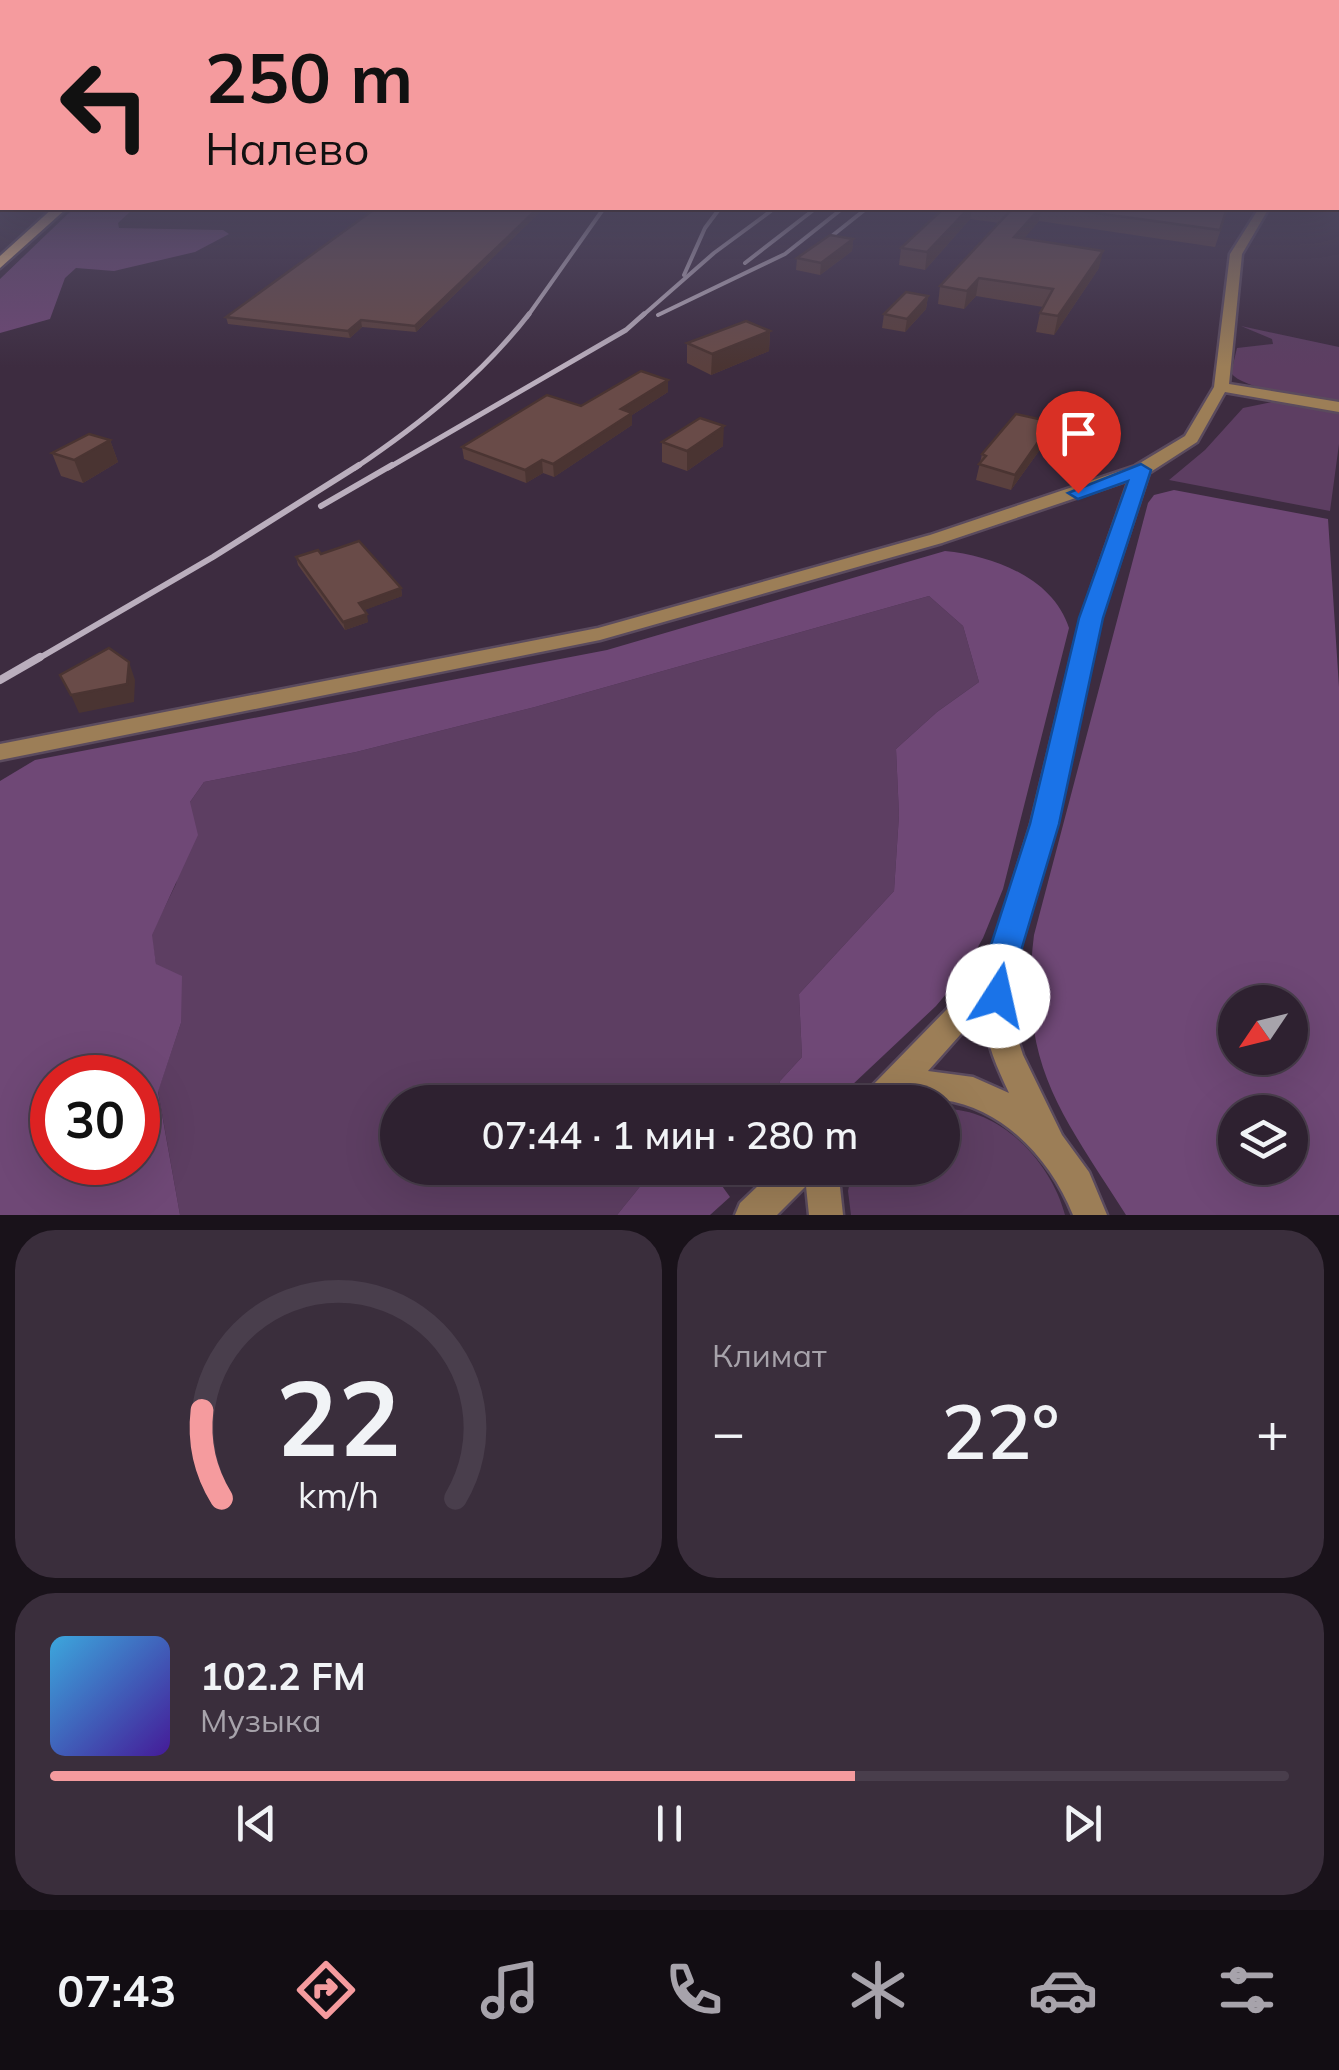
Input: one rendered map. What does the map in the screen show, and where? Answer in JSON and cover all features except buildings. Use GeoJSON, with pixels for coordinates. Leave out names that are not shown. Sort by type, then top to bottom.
{"type":"FeatureCollection","features":[{"type":"Feature","properties":{"kind":"street"},"geometry":{"type":"LineString","coordinates":[[0,752],[618,630],[1023,512],[1141,470],[1191,438],[1221,387],[1236,254]]}},
{"type":"Feature","properties":{"kind":"street"},"geometry":{"type":"LineString","coordinates":[[1221,387],[1339,407]]}},
{"type":"Feature","properties":{"kind":"street"},"geometry":{"type":"LineString","coordinates":[[1090,1206],[1047,1138],[1014,1072],[999,1026],[998,996],[1005,951],[1044,824],[1091,618],[1141,470]]}},
{"type":"Feature","properties":{"kind":"street"},"geometry":{"type":"LineString","coordinates":[[890,1085],[958,1019],[1005,951]]}},
{"type":"Feature","properties":{"kind":"street"},"geometry":{"type":"LineString","coordinates":[[960,1089],[1003,1104],[1047,1138]]}},
{"type":"Feature","properties":{"kind":"street"},"geometry":{"type":"LineString","coordinates":[[752,1215],[783,1185]]}},
{"type":"Feature","properties":{"kind":"street"},"geometry":{"type":"LineString","coordinates":[[823,1185],[826,1215]]}},
{"type":"Feature","properties":{"kind":"shaded area"},"geometry":{"type":"Polygon","coordinates":[[[26,254],[188,254],[114,271],[76,268],[65,278],[50,319],[0,333],[0,279],[26,254]]]}},
{"type":"Feature","properties":{"kind":"shaded area"},"geometry":{"type":"Polygon","coordinates":[[[1241,326],[1339,347],[1339,401],[1265,389],[1231,373],[1237,348],[1273,344],[1272,339],[1241,326]]]}},
{"type":"Feature","properties":{"kind":"shaded area"},"geometry":{"type":"Polygon","coordinates":[[[1272,402],[1339,412],[1330,511],[1169,480],[1205,450],[1243,408],[1272,402]]]}},
{"type":"Feature","properties":{"kind":"shaded area"},"geometry":{"type":"Polygon","coordinates":[[[1174,490],[1328,519],[1339,687],[1339,1215],[1126,1215],[1064,1115],[1039,1053],[1032,1019],[1034,935],[1148,503],[1154,495],[1174,490]]]}},
{"type":"Feature","properties":{"kind":"shaded area"},"geometry":{"type":"Polygon","coordinates":[[[945,551],[1002,564],[1036,583],[1061,611],[1069,628],[1003,889],[983,938],[962,975],[936,1006],[852,1085],[779,1085],[802,1057],[799,994],[894,891],[899,815],[896,749],[937,712],[979,682],[963,626],[929,596],[535,707],[356,752],[204,782],[190,802],[198,835],[152,935],[156,964],[182,976],[181,1023],[160,1086],[160,1055],[30,1055],[30,1185],[160,1185],[160,1103],[180,1215],[0,1215],[0,781],[35,760],[607,650],[945,551]]]}},
{"type":"Feature","properties":{"kind":"shaded area"},"geometry":{"type":"Polygon","coordinates":[[[929,596],[963,626],[979,682],[937,712],[896,749],[899,815],[894,891],[799,994],[802,1057],[779,1085],[380,1085],[380,1185],[641,1185],[617,1215],[180,1215],[160,1085],[181,1023],[156,964],[151,935],[176,884],[190,802],[204,782],[356,752],[535,707],[929,596]]]}},
{"type":"Feature","properties":{"kind":"shaded area"},"geometry":{"type":"Polygon","coordinates":[[[960,1111],[964,1111],[1003,1128],[1036,1158],[1065,1215],[851,1215],[849,1185],[960,1185],[960,1111]]]}},
{"type":"Feature","properties":{"kind":"shaded area"},"geometry":{"type":"Polygon","coordinates":[[[641,1185],[721,1185],[730,1197],[710,1215],[617,1215],[641,1185]]]}},
{"type":"Feature","properties":{"kind":"railway"},"geometry":{"type":"LineString","coordinates":[[527,317],[572,254]]}},
{"type":"Feature","properties":{"kind":"railway"},"geometry":{"type":"LineString","coordinates":[[684,275],[694,254]]}},
{"type":"Feature","properties":{"kind":"railway"},"geometry":{"type":"LineString","coordinates":[[641,317],[713,254]]}},
{"type":"Feature","properties":{"kind":"railway"},"geometry":{"type":"LineString","coordinates":[[745,263],[757,254]]}},
{"type":"Feature","properties":{"kind":"railway"},"geometry":{"type":"LineString","coordinates":[[658,315],[785,254]]}},
{"type":"Feature","properties":{"kind":"railway"},"geometry":{"type":"LineString","coordinates":[[355,468],[448,398],[491,358],[529,314]]}},
{"type":"Feature","properties":{"kind":"railway"},"geometry":{"type":"LineString","coordinates":[[388,468],[626,330],[644,314]]}},
{"type":"Feature","properties":{"kind":"railway"},"geometry":{"type":"LineString","coordinates":[[36,660],[213,557],[359,465]]}},
{"type":"Feature","properties":{"kind":"railway"},"geometry":{"type":"LineString","coordinates":[[321,506],[392,465]]}},
{"type":"Feature","properties":{"kind":"railway"},"geometry":{"type":"LineString","coordinates":[[0,680],[40,657]]}},
{"type":"Feature","properties":{"kind":"route"},"geometry":{"type":"LineString","coordinates":[[998,996],[1005,951],[1044,824],[1091,618],[1141,470],[1078,493]]}}]}
